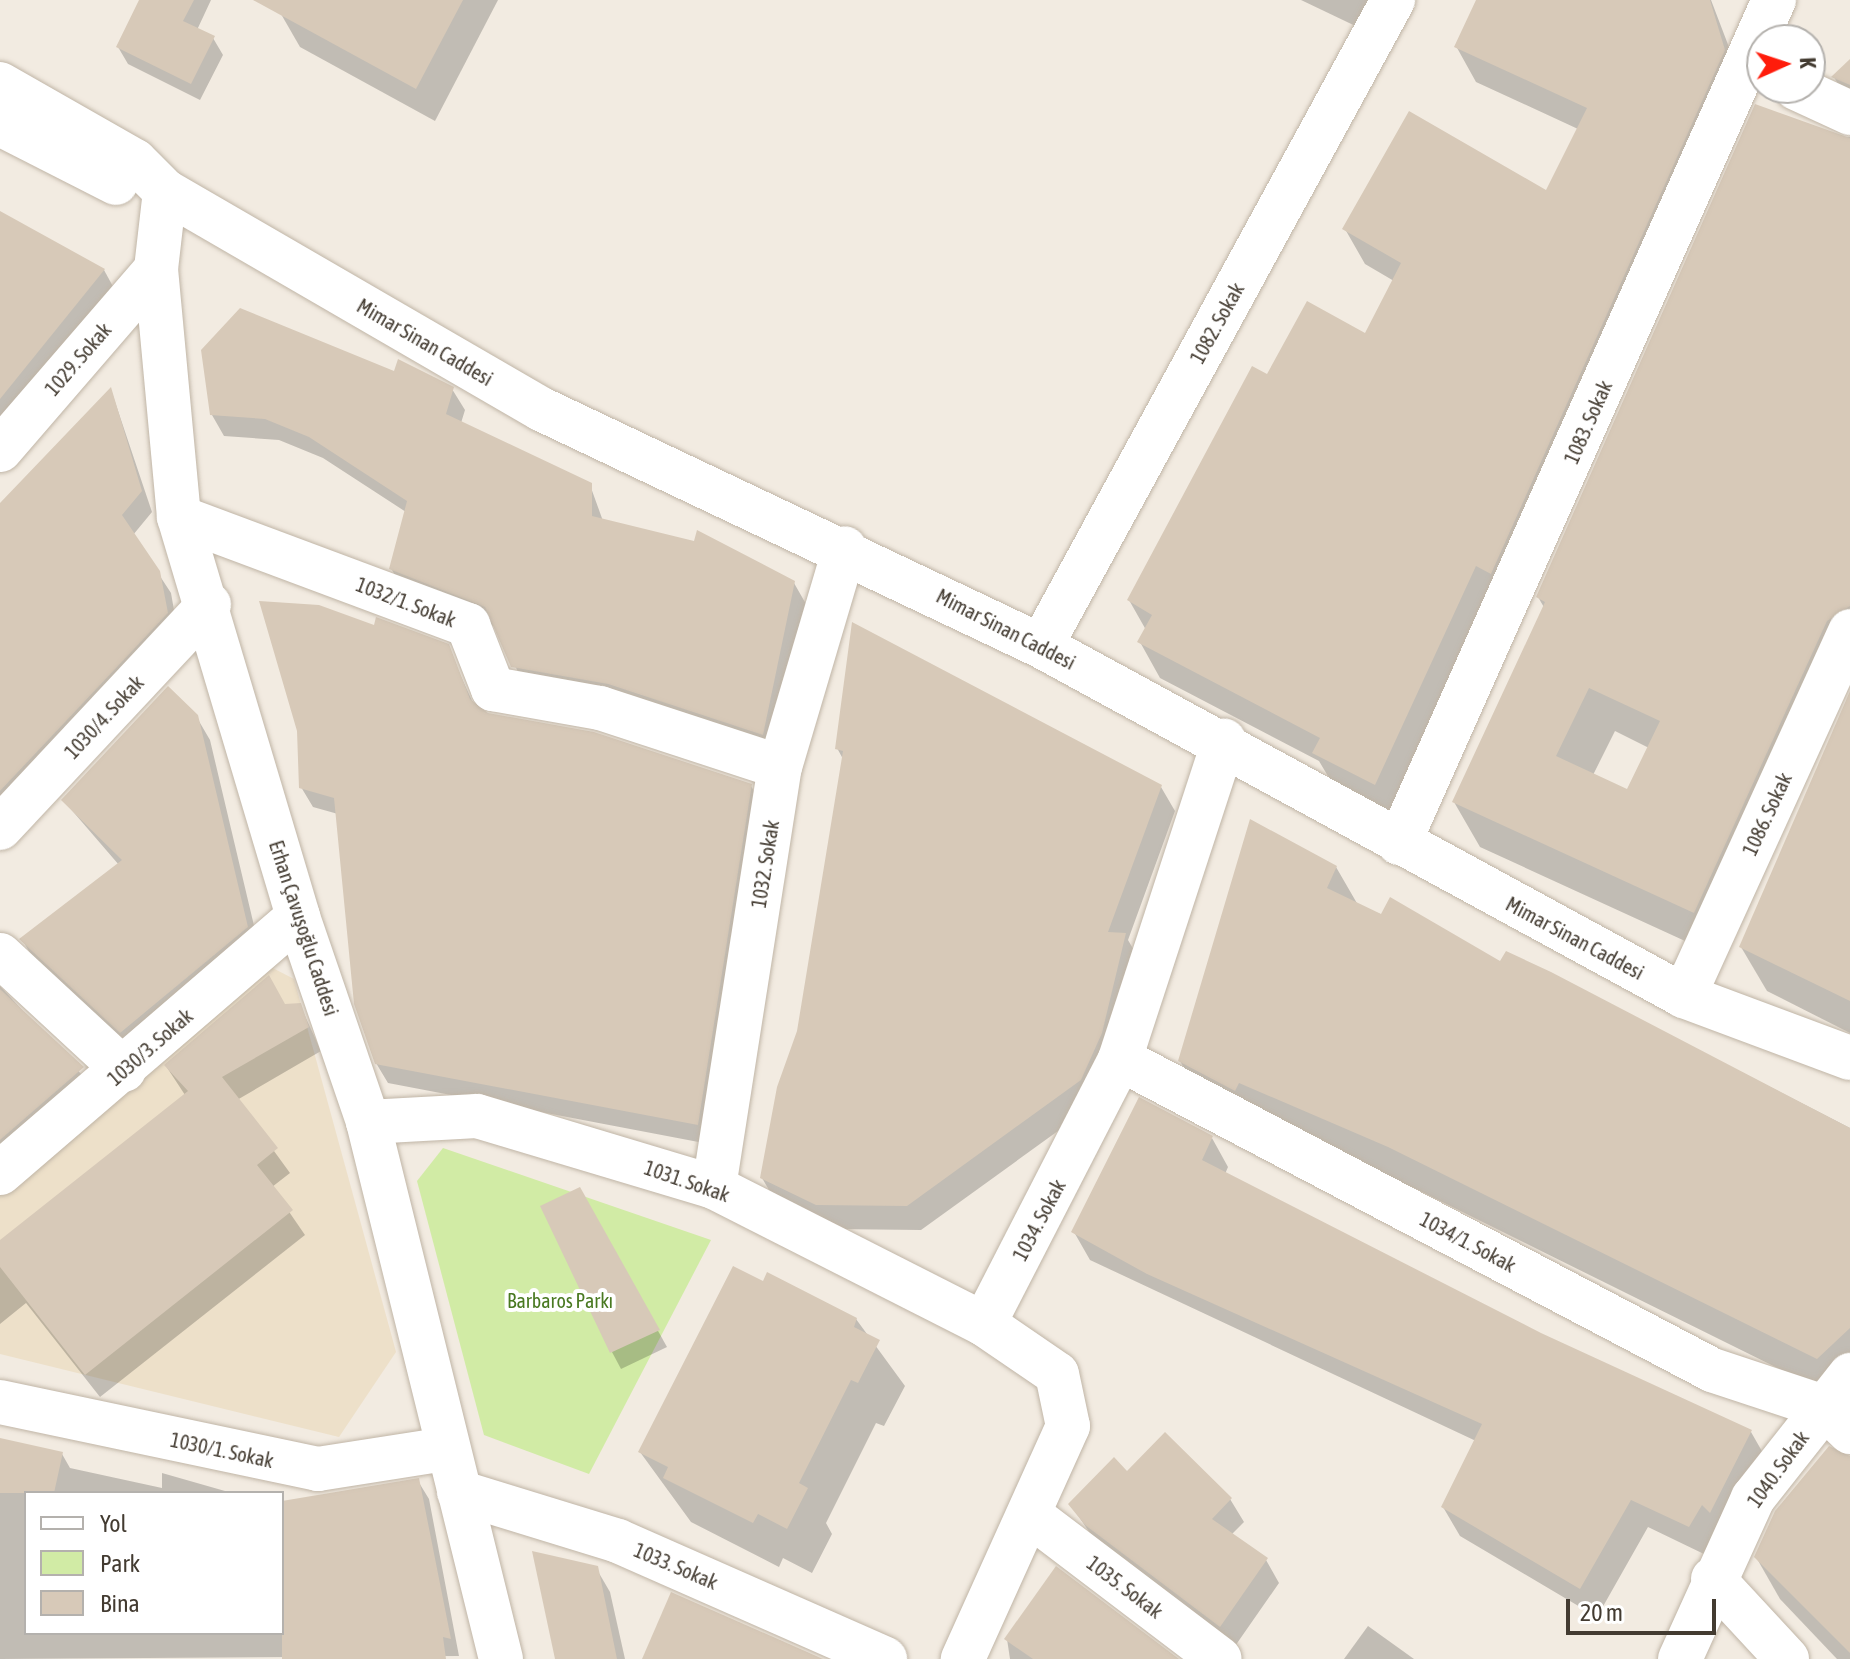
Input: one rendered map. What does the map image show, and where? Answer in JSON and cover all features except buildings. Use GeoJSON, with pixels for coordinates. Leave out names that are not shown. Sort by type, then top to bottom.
{"type":"FeatureCollection","features":[{"type":"Feature","properties":{"kind":"street","name":"1082. Sokak"},"geometry":{"type":"LineString","coordinates":[[1041,646],[1393,0]]}},
{"type":"Feature","properties":{"kind":"street","name":"1083. Sokak"},"geometry":{"type":"LineString","coordinates":[[1767,24],[1774,0]]}},
{"type":"Feature","properties":{"kind":"street"},"geometry":{"type":"LineString","coordinates":[[0,84],[135,161],[165,191]]}},
{"type":"Feature","properties":{"kind":"street","name":"1083. Sokak"},"geometry":{"type":"LineString","coordinates":[[1399,843],[1746,89]]}},
{"type":"Feature","properties":{"kind":"street"},"geometry":{"type":"LineString","coordinates":[[1826,102],[1850,113]]}},
{"type":"Feature","properties":{"kind":"street"},"geometry":{"type":"LineString","coordinates":[[0,124],[128,188],[165,191]]}},
{"type":"Feature","properties":{"kind":"street","name":"Mimar Sinan Caddesi"},"geometry":{"type":"LineString","coordinates":[[165,191],[541,409],[845,548],[1041,646],[1224,741],[1399,843],[1684,996],[1850,1058]]}},
{"type":"Feature","properties":{"kind":"street","name":"Erhan Çavuşoğlu Caddesi"},"geometry":{"type":"LineString","coordinates":[[165,191],[156,269],[179,517],[209,605],[298,917],[368,1122],[446,1449],[501,1659]]}},
{"type":"Feature","properties":{"kind":"street","name":"1029. Sokak"},"geometry":{"type":"LineString","coordinates":[[0,450],[156,269]]}},
{"type":"Feature","properties":{"kind":"street","name":"1032/1. Sokak"},"geometry":{"type":"LineString","coordinates":[[179,517],[468,625],[493,689],[600,708],[780,767]]}},
{"type":"Feature","properties":{"kind":"street","name":"1032. Sokak"},"geometry":{"type":"LineString","coordinates":[[714,1187],[780,767],[845,548]]}},
{"type":"Feature","properties":{"kind":"street","name":"1030/4. Sokak"},"geometry":{"type":"LineString","coordinates":[[0,828],[209,605]]}},
{"type":"Feature","properties":{"kind":"street","name":"1086. Sokak"},"geometry":{"type":"LineString","coordinates":[[1684,996],[1850,631]]}},
{"type":"Feature","properties":{"kind":"street","name":"1034. Sokak"},"geometry":{"type":"LineString","coordinates":[[984,1324],[1120,1059],[1224,741]]}},
{"type":"Feature","properties":{"kind":"street","name":"1030/3. Sokak"},"geometry":{"type":"LineString","coordinates":[[0,1173],[124,1070],[298,917]]}},
{"type":"Feature","properties":{"kind":"street"},"geometry":{"type":"LineString","coordinates":[[0,955],[124,1070]]}},
{"type":"Feature","properties":{"kind":"street","name":"1034/1. Sokak"},"geometry":{"type":"LineString","coordinates":[[1120,1059],[1712,1370],[1841,1405]]}},
{"type":"Feature","properties":{"kind":"street","name":"1031. Sokak"},"geometry":{"type":"LineString","coordinates":[[368,1122],[477,1116],[714,1187],[984,1324]]}},
{"type":"Feature","properties":{"kind":"street"},"geometry":{"type":"LineString","coordinates":[[963,1659],[1068,1426],[1057,1374],[984,1324]]}},
{"type":"Feature","properties":{"kind":"street","name":"1030/1. Sokak"},"geometry":{"type":"LineString","coordinates":[[0,1402],[318,1469],[446,1449]]}},
{"type":"Feature","properties":{"kind":"street","name":"1040. Sokak"},"geometry":{"type":"LineString","coordinates":[[1680,1659],[1713,1579],[1753,1498],[1841,1405]]}},
{"type":"Feature","properties":{"kind":"street","name":"1033. Sokak"},"geometry":{"type":"LineString","coordinates":[[459,1492],[618,1541],[885,1659]]}},
{"type":"Feature","properties":{"kind":"street","name":"1035. Sokak"},"geometry":{"type":"LineString","coordinates":[[1030,1515],[1220,1659]]}},
{"type":"Feature","properties":{"kind":"street"},"geometry":{"type":"LineString","coordinates":[[1713,1579],[1787,1659]]}},
{"type":"Feature","properties":{"kind":"shaded area"},"geometry":{"type":"Polygon","coordinates":[[[263,963],[294,979],[396,1352],[339,1437],[0,1354],[0,1193],[263,963]]]}},
{"type":"Feature","properties":{"kind":"green space","name":"Barbaros Parkı"},"geometry":{"type":"Polygon","coordinates":[[[443,1148],[711,1240],[589,1474],[484,1435],[417,1181],[443,1148]]]}}]}
